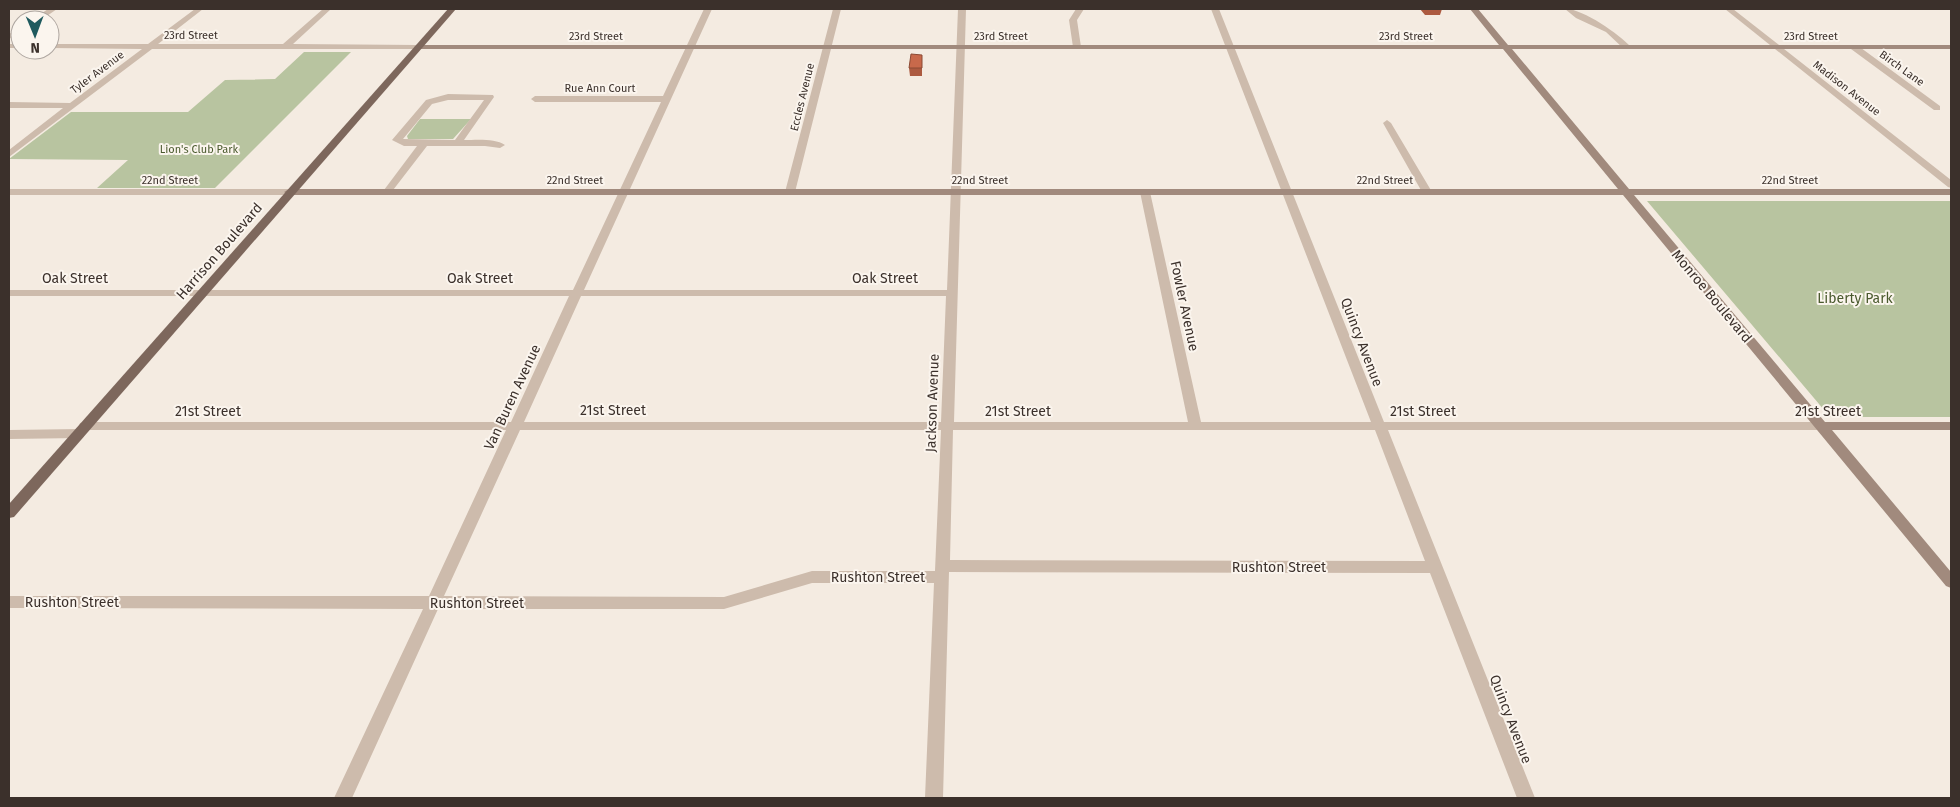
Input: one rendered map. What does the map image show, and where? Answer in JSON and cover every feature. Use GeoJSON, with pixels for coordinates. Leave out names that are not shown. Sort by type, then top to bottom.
{"type":"FeatureCollection","features":[{"type":"Feature","properties":{"kind":"main road","name":"Harrison Boulevard"},"geometry":{"type":"LineString","coordinates":[[9,513],[289,192],[452,9]]}},
{"type":"Feature","properties":{"kind":"street","name":"Tyler Avenue"},"geometry":{"type":"LineString","coordinates":[[9,154],[199,9]]}},
{"type":"Feature","properties":{"kind":"street"},"geometry":{"type":"LineString","coordinates":[[285,46],[327,9]]}},
{"type":"Feature","properties":{"kind":"street","name":"Van Buren Avenue"},"geometry":{"type":"LineString","coordinates":[[343,798],[708,9]]}},
{"type":"Feature","properties":{"kind":"street","name":"Eccles Avenue"},"geometry":{"type":"LineString","coordinates":[[790,192],[837,9]]}},
{"type":"Feature","properties":{"kind":"street","name":"Jackson Avenue"},"geometry":{"type":"LineString","coordinates":[[934,798],[962,9]]}},
{"type":"Feature","properties":{"kind":"street"},"geometry":{"type":"LineString","coordinates":[[1077,47],[1073,20],[1080,9]]}},
{"type":"Feature","properties":{"kind":"street","name":"Quincy Avenue"},"geometry":{"type":"LineString","coordinates":[[1215,9],[1526,798]]}},
{"type":"Feature","properties":{"kind":"street","name":"Monroe Boulevard"},"geometry":{"type":"LineString","coordinates":[[1474,9],[1951,582]]}},
{"type":"Feature","properties":{"kind":"street"},"geometry":{"type":"LineString","coordinates":[[1569,9],[1579,16],[1610,30],[1628,47]]}},
{"type":"Feature","properties":{"kind":"street","name":"Madison Avenue"},"geometry":{"type":"LineString","coordinates":[[1729,9],[1951,186]]}},
{"type":"Feature","properties":{"kind":"street","name":"23rd Street"},"geometry":{"type":"LineString","coordinates":[[60,46],[1951,47]]}},
{"type":"Feature","properties":{"kind":"street","name":"Birch Lane"},"geometry":{"type":"LineString","coordinates":[[1854,47],[1937,108]]}},
{"type":"Feature","properties":{"kind":"street"},"geometry":{"type":"LineString","coordinates":[[458,142],[490,97],[448,97],[425,105],[397,140],[400,142],[458,142],[500,145]]}},
{"type":"Feature","properties":{"kind":"street","name":"Rue Ann Court"},"geometry":{"type":"LineString","coordinates":[[535,99],[666,99]]}},
{"type":"Feature","properties":{"kind":"street"},"geometry":{"type":"LineString","coordinates":[[9,106],[72,106]]}},
{"type":"Feature","properties":{"kind":"street"},"geometry":{"type":"LineString","coordinates":[[1387,123],[1428,192]]}},
{"type":"Feature","properties":{"kind":"street"},"geometry":{"type":"LineString","coordinates":[[387,192],[425,142]]}},
{"type":"Feature","properties":{"kind":"street","name":"22nd Street"},"geometry":{"type":"LineString","coordinates":[[9,192],[1951,192]]}},
{"type":"Feature","properties":{"kind":"street","name":"Fowler Avenue"},"geometry":{"type":"LineString","coordinates":[[1145,192],[1196,427]]}},
{"type":"Feature","properties":{"kind":"street","name":"Oak Street"},"geometry":{"type":"LineString","coordinates":[[9,293],[951,293]]}},
{"type":"Feature","properties":{"kind":"street","name":"21st Street"},"geometry":{"type":"LineString","coordinates":[[9,434],[82,429],[515,425],[1196,427],[1951,426]]}},
{"type":"Feature","properties":{"kind":"street","name":"Rushton Street"},"geometry":{"type":"LineString","coordinates":[[9,602],[724,602],[812,576],[942,571],[1435,568]]}},
{"type":"Feature","properties":{"kind":"green space","name":"Lion's Club Park"},"geometry":{"type":"Polygon","coordinates":[[[304,52],[351,52],[215,188],[97,188],[128,160],[9,159],[71,112],[188,112],[225,80],[275,79],[304,52]]]}},
{"type":"Feature","properties":{"kind":"green space"},"geometry":{"type":"Polygon","coordinates":[[[420,119],[471,119],[453,139],[408,139],[407,136],[420,119]]]}},
{"type":"Feature","properties":{"kind":"green space","name":"Liberty Park"},"geometry":{"type":"Polygon","coordinates":[[[1647,201],[1951,201],[1951,417],[1830,417],[1647,201]]]}},
{"type":"Feature","properties":{"kind":"building"},"geometry":{"type":"Polygon","coordinates":[[[911,54],[922,55],[922,68],[909,68],[911,54]]]}}]}
